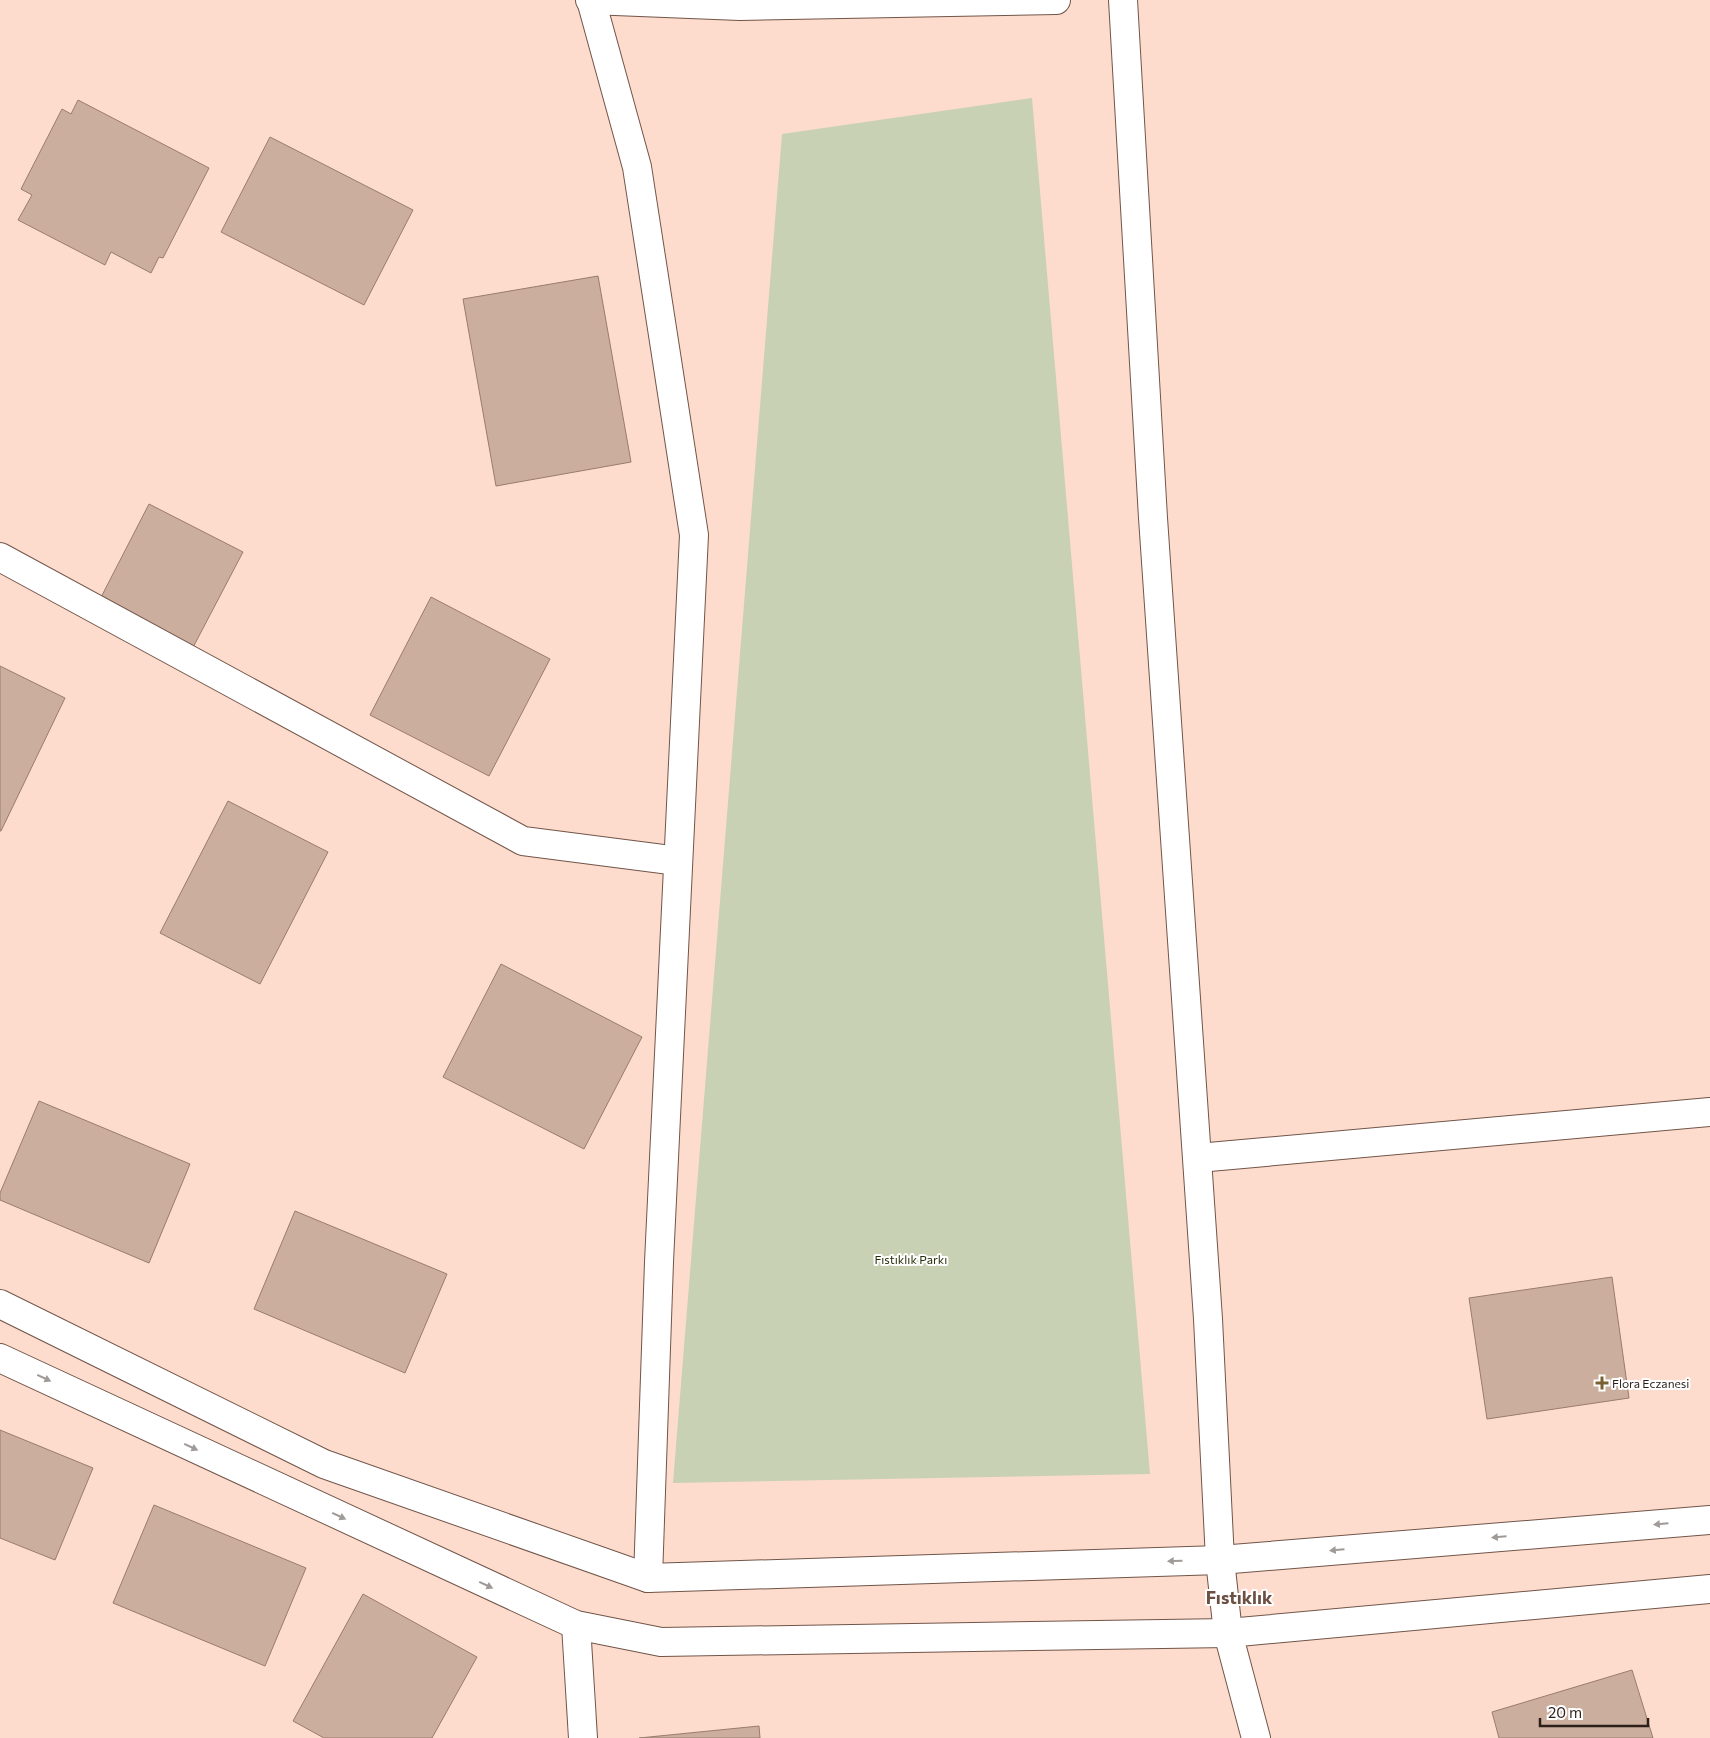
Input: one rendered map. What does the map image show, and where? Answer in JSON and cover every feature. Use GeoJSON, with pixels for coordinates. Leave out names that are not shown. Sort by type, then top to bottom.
{"type":"FeatureCollection","features":[{"type":"Feature","properties":{"kind":"street"},"geometry":{"type":"LineString","coordinates":[[648,1578],[658,1262],[694,535],[637,168],[591,0],[740,6],[1056,0]]}},
{"type":"Feature","properties":{"kind":"street"},"geometry":{"type":"LineString","coordinates":[[1123,0],[1153,518],[1198,1158],[1220,1560],[1228,1633],[1256,1738]]}},
{"type":"Feature","properties":{"kind":"street"},"geometry":{"type":"LineString","coordinates":[[0,557],[523,840],[678,861]]}},
{"type":"Feature","properties":{"kind":"street"},"geometry":{"type":"LineString","coordinates":[[1198,1158],[1710,1112]]}},
{"type":"Feature","properties":{"kind":"street"},"geometry":{"type":"LineString","coordinates":[[0,1304],[324,1464],[648,1578],[1220,1560],[1710,1520]]}},
{"type":"Feature","properties":{"kind":"street"},"geometry":{"type":"LineString","coordinates":[[0,1358],[576,1625],[661,1642],[1228,1633],[1710,1589]]}},
{"type":"Feature","properties":{"kind":"street"},"geometry":{"type":"LineString","coordinates":[[576,1625],[583,1738]]}},
{"type":"Feature","properties":{"kind":"green space","name":"Fıstıklık Parkı"},"geometry":{"type":"Polygon","coordinates":[[[1032,98],[1150,1474],[673,1483],[782,134],[1032,98]]]}},
{"type":"Feature","properties":{"kind":"building"},"geometry":{"type":"Polygon","coordinates":[[[78,100],[209,168],[163,258],[159,257],[151,273],[111,252],[105,265],[18,220],[32,195],[21,189],[62,109],[71,114],[78,100]]]}},
{"type":"Feature","properties":{"kind":"building"},"geometry":{"type":"Polygon","coordinates":[[[270,137],[413,210],[364,305],[221,232],[270,137]]]}},
{"type":"Feature","properties":{"kind":"building"},"geometry":{"type":"Polygon","coordinates":[[[598,276],[631,462],[496,486],[463,299],[598,276]]]}},
{"type":"Feature","properties":{"kind":"building"},"geometry":{"type":"Polygon","coordinates":[[[149,504],[243,552],[189,655],[96,607],[149,504]]]}},
{"type":"Feature","properties":{"kind":"building"},"geometry":{"type":"Polygon","coordinates":[[[431,597],[550,659],[489,776],[370,715],[431,597]]]}},
{"type":"Feature","properties":{"kind":"building"},"geometry":{"type":"Polygon","coordinates":[[[0,666],[65,698],[1,831],[0,831],[0,666]]]}},
{"type":"Feature","properties":{"kind":"building"},"geometry":{"type":"Polygon","coordinates":[[[228,801],[328,852],[260,984],[160,933],[228,801]]]}},
{"type":"Feature","properties":{"kind":"building"},"geometry":{"type":"Polygon","coordinates":[[[501,964],[642,1037],[584,1149],[443,1077],[501,964]]]}},
{"type":"Feature","properties":{"kind":"building"},"geometry":{"type":"Polygon","coordinates":[[[39,1101],[190,1164],[149,1263],[0,1200],[0,1193],[39,1101]]]}},
{"type":"Feature","properties":{"kind":"building"},"geometry":{"type":"Polygon","coordinates":[[[295,1211],[447,1274],[405,1373],[254,1309],[295,1211]]]}},
{"type":"Feature","properties":{"kind":"building"},"geometry":{"type":"Polygon","coordinates":[[[1612,1277],[1629,1398],[1487,1419],[1469,1298],[1612,1277]]]}},
{"type":"Feature","properties":{"kind":"building"},"geometry":{"type":"Polygon","coordinates":[[[0,1430],[93,1468],[55,1560],[0,1538],[0,1430]]]}},
{"type":"Feature","properties":{"kind":"building"},"geometry":{"type":"Polygon","coordinates":[[[154,1505],[306,1568],[265,1666],[113,1603],[154,1505]]]}},
{"type":"Feature","properties":{"kind":"building"},"geometry":{"type":"Polygon","coordinates":[[[363,1594],[477,1657],[432,1738],[324,1738],[293,1721],[363,1594]]]}},
{"type":"Feature","properties":{"kind":"building"},"geometry":{"type":"Polygon","coordinates":[[[1632,1670],[1653,1738],[1499,1738],[1492,1712],[1632,1670]]]}},
{"type":"Feature","properties":{"kind":"building"},"geometry":{"type":"Polygon","coordinates":[[[759,1726],[760,1738],[639,1738],[759,1726]]]}},
{"type":"Feature","properties":{"kind":"place","name":"Flora Eczanesi"},"geometry":{"type":"Point","coordinates":[1602,1383]}},
{"type":"Feature","properties":{"kind":"district","name":"Fıstıklık"},"geometry":{"type":"Point","coordinates":[1239,1597]}}]}
